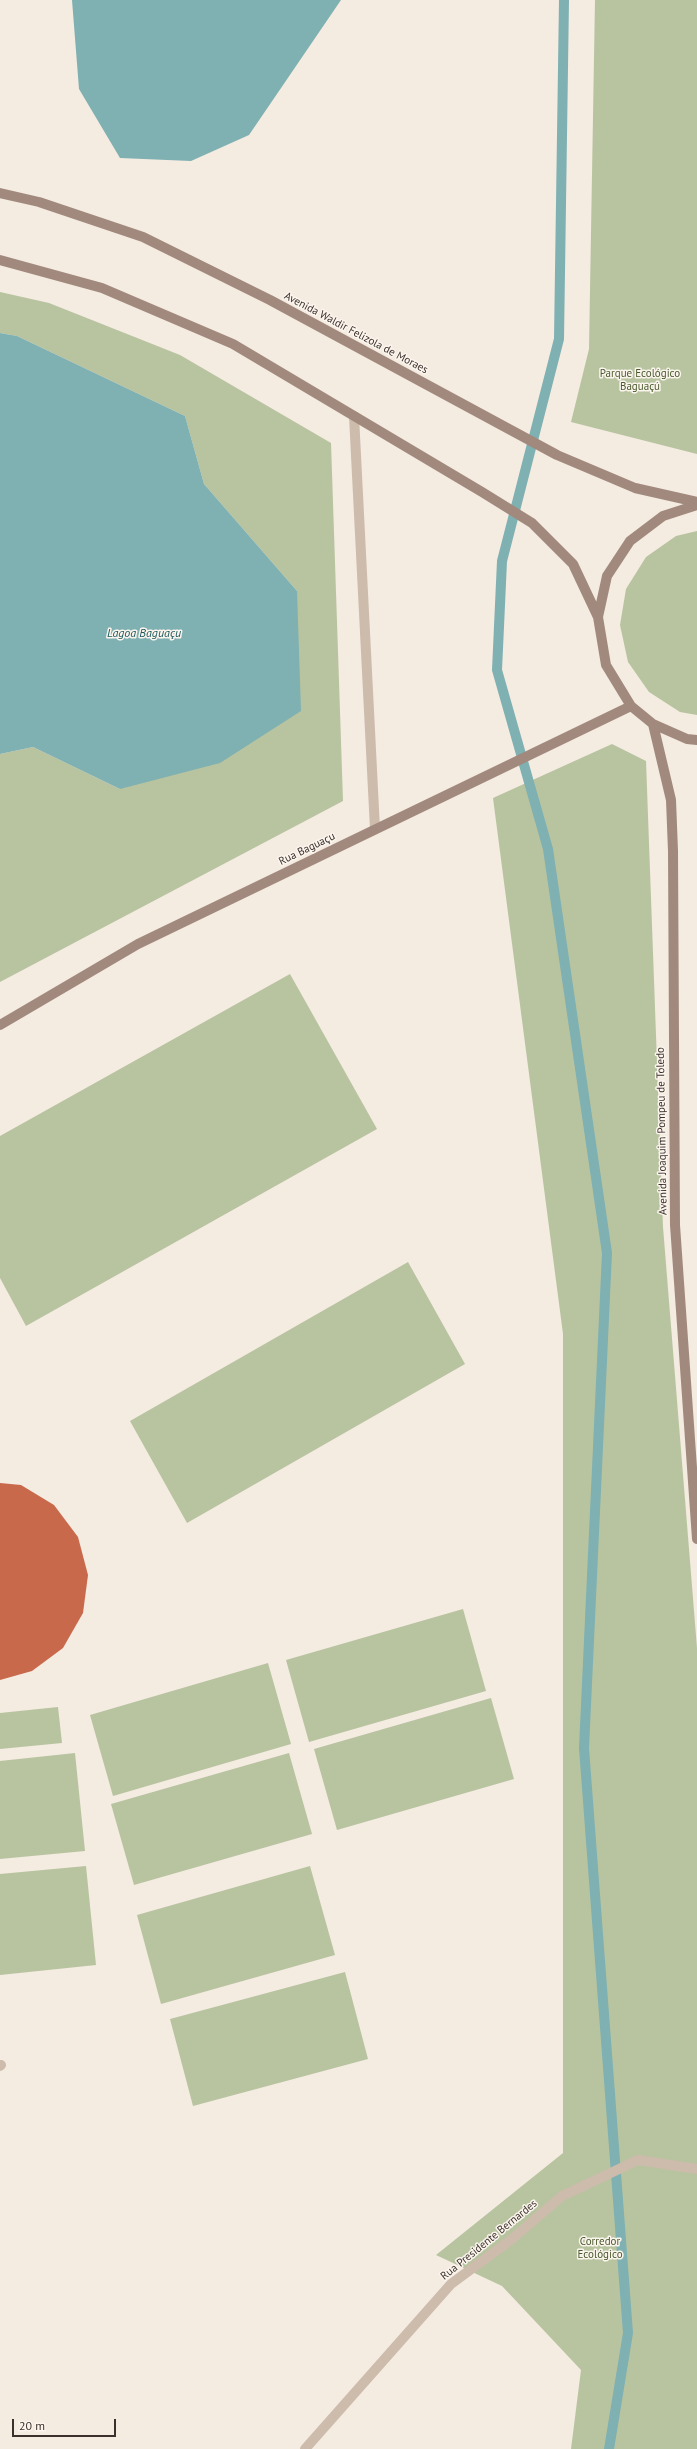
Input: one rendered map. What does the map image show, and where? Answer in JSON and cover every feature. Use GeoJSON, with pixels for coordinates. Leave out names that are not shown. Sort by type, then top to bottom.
{"type":"FeatureCollection","features":[{"type":"Feature","properties":{"kind":"main road","name":"Avenida Waldir Felizola de Moraes"},"geometry":{"type":"LineString","coordinates":[[0,193],[39,202],[143,238],[270,300],[556,455],[635,488],[697,503]]}},
{"type":"Feature","properties":{"kind":"main road"},"geometry":{"type":"LineString","coordinates":[[0,260],[102,288],[233,344],[532,523],[573,564],[598,617],[606,665],[631,706],[653,724],[687,739],[697,740]]}},
{"type":"Feature","properties":{"kind":"main road"},"geometry":{"type":"LineString","coordinates":[[598,617],[607,576],[630,541],[662,516],[697,503]]}},
{"type":"Feature","properties":{"kind":"main road","name":"Rua Baguaçu"},"geometry":{"type":"LineString","coordinates":[[0,1025],[138,944],[453,790],[631,706]]}},
{"type":"Feature","properties":{"kind":"main road","name":"Avenida Joaquim Pompeu de Toledo"},"geometry":{"type":"LineString","coordinates":[[653,724],[671,800],[673,851],[675,1225],[697,1539]]}},
{"type":"Feature","properties":{"kind":"street"},"geometry":{"type":"LineString","coordinates":[[354,416],[375,829]]}},
{"type":"Feature","properties":{"kind":"street","name":"Rua Presidente Bernardes"},"geometry":{"type":"LineString","coordinates":[[305,2449],[451,2284],[512,2239],[562,2196],[638,2160],[697,2169]]}},
{"type":"Feature","properties":{"kind":"green space","name":"Parque Ecológico Baguaçú"},"geometry":{"type":"Polygon","coordinates":[[[595,0],[697,0],[697,454],[571,422],[589,349],[595,0]]]}},
{"type":"Feature","properties":{"kind":"green space"},"geometry":{"type":"Polygon","coordinates":[[[0,292],[49,303],[180,355],[331,443],[343,801],[0,982],[0,754],[33,747],[120,789],[297,591],[204,484],[185,416],[17,336],[0,333],[0,292]]]}},
{"type":"Feature","properties":{"kind":"green space"},"geometry":{"type":"Polygon","coordinates":[[[697,531],[697,715],[680,712],[649,692],[628,662],[620,625],[626,589],[646,557],[676,536],[697,531]]]}},
{"type":"Feature","properties":{"kind":"green space","name":"Corredor Ecológico"},"geometry":{"type":"Polygon","coordinates":[[[612,744],[646,761],[663,1227],[697,1648],[697,2449],[571,2449],[581,2370],[502,2286],[436,2255],[563,2153],[563,1334],[493,798],[612,744]]]}},
{"type":"Feature","properties":{"kind":"green space"},"geometry":{"type":"Polygon","coordinates":[[[290,974],[377,1129],[26,1326],[0,1278],[0,1136],[290,974]]]}},
{"type":"Feature","properties":{"kind":"green space"},"geometry":{"type":"Polygon","coordinates":[[[408,1262],[465,1364],[187,1523],[130,1421],[408,1262]]]}},
{"type":"Feature","properties":{"kind":"green space"},"geometry":{"type":"Polygon","coordinates":[[[463,1609],[486,1691],[309,1742],[286,1660],[463,1609]]]}},
{"type":"Feature","properties":{"kind":"green space"},"geometry":{"type":"Polygon","coordinates":[[[268,1663],[291,1744],[113,1796],[90,1715],[268,1663]]]}},
{"type":"Feature","properties":{"kind":"green space"},"geometry":{"type":"Polygon","coordinates":[[[491,1698],[514,1779],[337,1830],[314,1749],[491,1698]]]}},
{"type":"Feature","properties":{"kind":"green space"},"geometry":{"type":"Polygon","coordinates":[[[58,1707],[62,1743],[0,1749],[0,1713],[58,1707]]]}},
{"type":"Feature","properties":{"kind":"green space"},"geometry":{"type":"Polygon","coordinates":[[[75,1753],[85,1851],[0,1859],[0,1761],[75,1753]]]}},
{"type":"Feature","properties":{"kind":"green space"},"geometry":{"type":"Polygon","coordinates":[[[289,1753],[312,1834],[134,1885],[111,1804],[289,1753]]]}},
{"type":"Feature","properties":{"kind":"green space"},"geometry":{"type":"Polygon","coordinates":[[[86,1866],[96,1965],[0,1975],[0,1874],[86,1866]]]}},
{"type":"Feature","properties":{"kind":"green space"},"geometry":{"type":"Polygon","coordinates":[[[310,1866],[335,1955],[161,2004],[137,1915],[310,1866]]]}},
{"type":"Feature","properties":{"kind":"green space"},"geometry":{"type":"Polygon","coordinates":[[[345,1972],[368,2059],[193,2106],[170,2019],[345,1972]]]}},
{"type":"Feature","properties":{"kind":"water"},"geometry":{"type":"Polygon","coordinates":[[[72,0],[341,0],[249,135],[191,161],[120,158],[79,89],[72,0]]]}},
{"type":"Feature","properties":{"kind":"water","name":"Lagoa Baguaçu"},"geometry":{"type":"Polygon","coordinates":[[[0,333],[17,336],[185,416],[204,484],[297,591],[301,711],[220,763],[120,789],[33,747],[0,754],[0,333]]]}},
{"type":"Feature","properties":{"kind":"building"},"geometry":{"type":"Polygon","coordinates":[[[0,1483],[21,1485],[54,1505],[78,1537],[88,1575],[83,1613],[63,1648],[32,1671],[0,1680],[0,1483]]]}},
{"type":"Feature","properties":{"kind":"waterway"},"geometry":{"type":"LineString","coordinates":[[564,0],[559,339],[502,561],[497,670],[548,849],[607,1253],[584,1748],[628,2333],[609,2449]]}}]}
